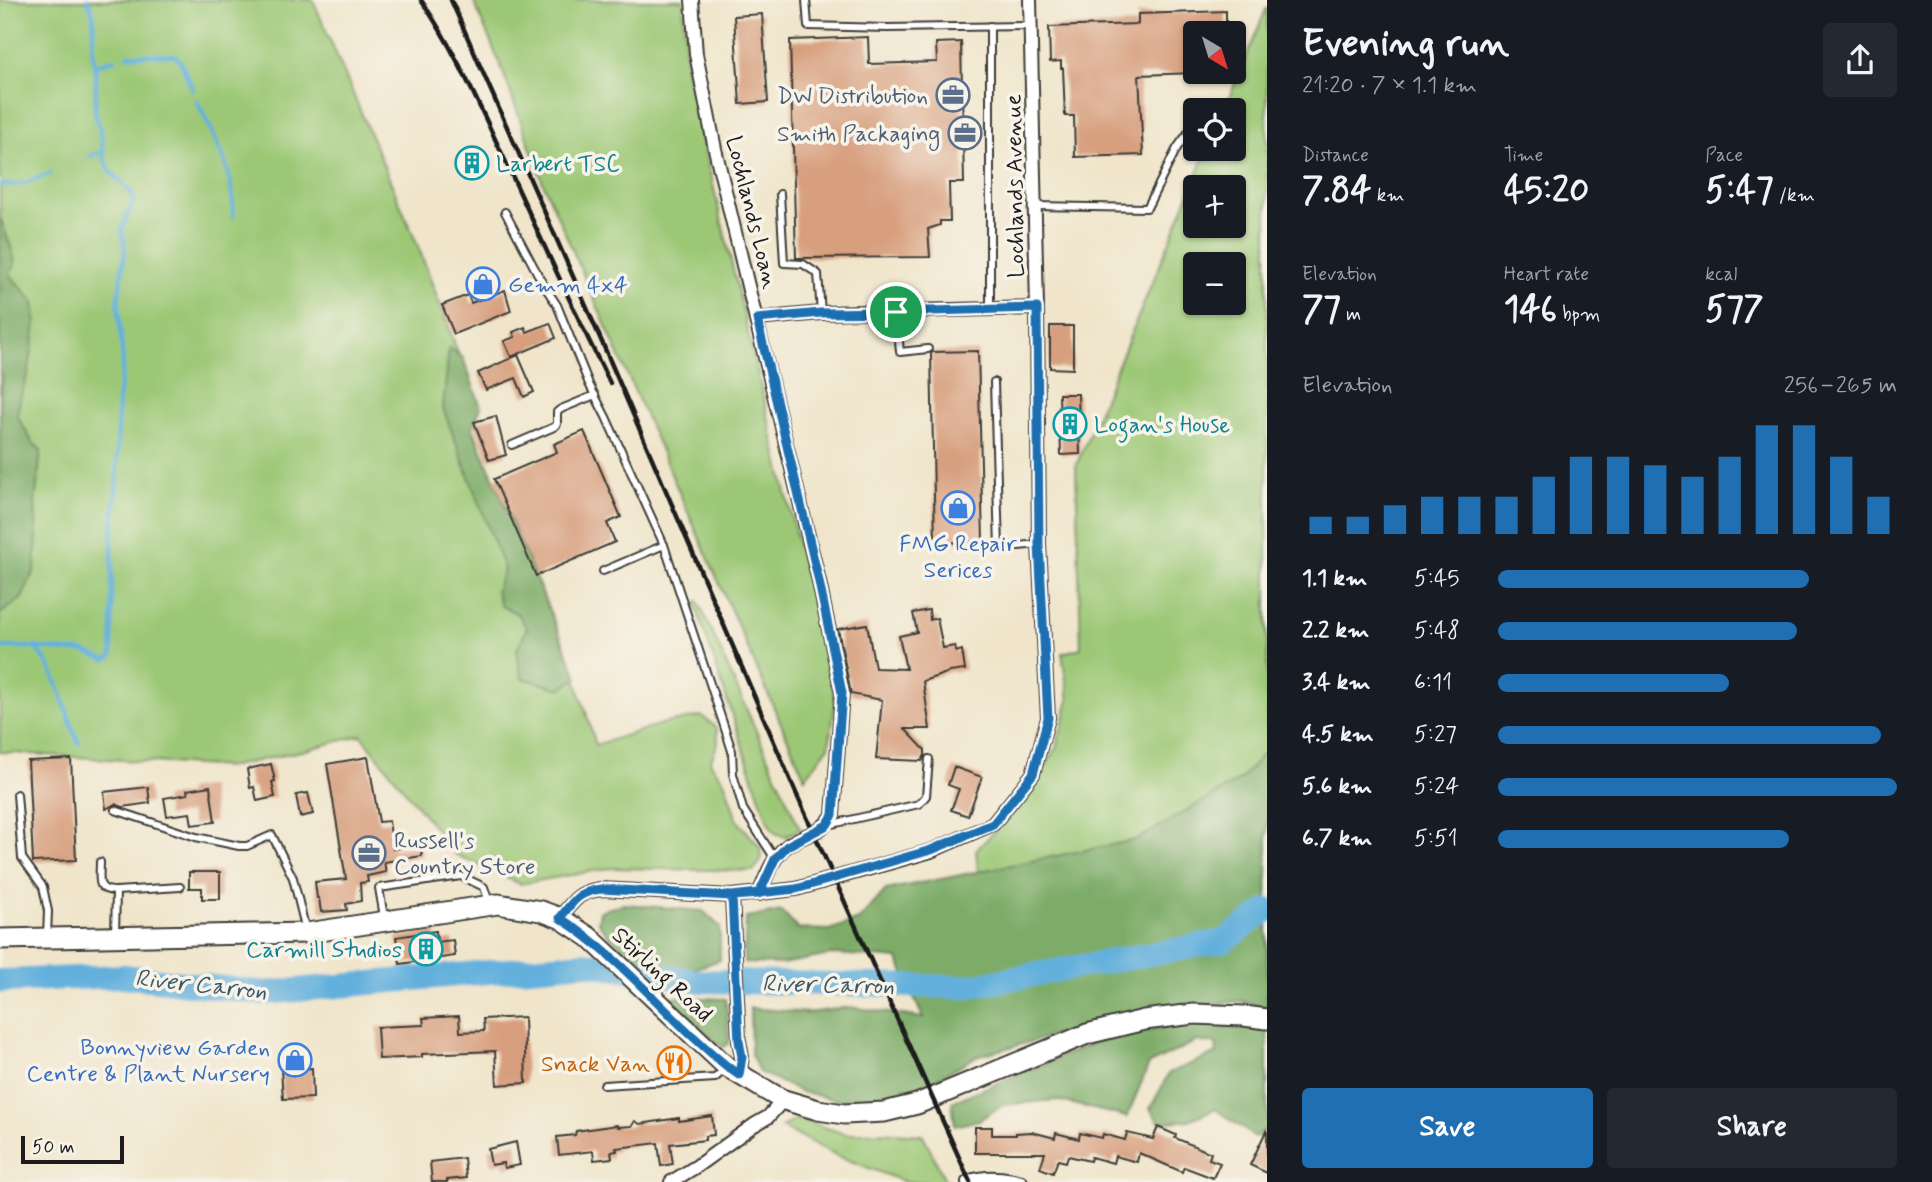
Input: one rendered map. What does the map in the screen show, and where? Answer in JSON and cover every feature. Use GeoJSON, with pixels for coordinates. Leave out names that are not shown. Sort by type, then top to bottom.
{"type":"FeatureCollection","features":[{"type":"Feature","properties":{"kind":"main road","name":"Stirling Road"},"geometry":{"type":"LineString","coordinates":[[4,939],[307,933],[498,904],[523,908],[560,918],[589,937],[733,1071],[780,1099],[844,1114],[884,1112],[917,1104],[1087,1034],[1144,1020],[1194,1014],[1244,1016],[1267,1020]]}},
{"type":"Feature","properties":{"kind":"street","name":"Lochlands Loan"},"geometry":{"type":"LineString","coordinates":[[692,0],[696,54],[715,149],[818,577],[842,693],[833,815],[827,825]]}},
{"type":"Feature","properties":{"kind":"street","name":"Lochlands Avenue"},"geometry":{"type":"LineString","coordinates":[[759,894],[796,889],[931,850],[993,824],[1033,774],[1048,718],[1039,544],[1030,0]]}},
{"type":"Feature","properties":{"kind":"street"},"geometry":{"type":"LineString","coordinates":[[757,319],[821,313],[1037,308]]}},
{"type":"Feature","properties":{"kind":"street"},"geometry":{"type":"LineString","coordinates":[[560,918],[577,896],[586,891],[601,889],[732,896],[759,894],[775,859],[787,846],[827,825]]}},
{"type":"Feature","properties":{"kind":"street"},"geometry":{"type":"LineString","coordinates":[[732,896],[742,1057],[733,1071]]}},
{"type":"Feature","properties":{"kind":"street"},"geometry":{"type":"LineString","coordinates":[[671,1182],[768,1117],[780,1099]]}},
{"type":"Feature","properties":{"kind":"street"},"geometry":{"type":"LineString","coordinates":[[968,1182],[992,1178],[1021,1182]]}},
{"type":"Feature","properties":{"kind":"lane"},"geometry":{"type":"LineString","coordinates":[[806,0],[808,26],[1031,26]]}},
{"type":"Feature","properties":{"kind":"lane"},"geometry":{"type":"LineString","coordinates":[[990,26],[990,309]]}},
{"type":"Feature","properties":{"kind":"lane"},"geometry":{"type":"LineString","coordinates":[[1035,206],[1147,208],[1183,139]]}},
{"type":"Feature","properties":{"kind":"lane"},"geometry":{"type":"LineString","coordinates":[[780,194],[784,263],[803,264],[818,274],[821,313]]}},
{"type":"Feature","properties":{"kind":"lane"},"geometry":{"type":"LineString","coordinates":[[505,212],[557,305],[589,384],[663,545],[732,751],[733,774],[743,809],[775,859]]}},
{"type":"Feature","properties":{"kind":"lane"},"geometry":{"type":"LineString","coordinates":[[896,312],[900,352],[928,349]]}},
{"type":"Feature","properties":{"kind":"lane"},"geometry":{"type":"LineString","coordinates":[[994,382],[999,548],[1039,544]]}},
{"type":"Feature","properties":{"kind":"lane"},"geometry":{"type":"LineString","coordinates":[[512,445],[554,427],[557,412],[595,395]]}},
{"type":"Feature","properties":{"kind":"lane"},"geometry":{"type":"LineString","coordinates":[[603,570],[663,545]]}},
{"type":"Feature","properties":{"kind":"lane"},"geometry":{"type":"LineString","coordinates":[[827,825],[919,804],[926,796],[929,759]]}},
{"type":"Feature","properties":{"kind":"lane"},"geometry":{"type":"LineString","coordinates":[[17,794],[22,858],[43,887],[48,911],[47,938]]}},
{"type":"Feature","properties":{"kind":"lane"},"geometry":{"type":"LineString","coordinates":[[115,810],[195,837],[239,846],[247,846],[272,835],[293,878],[307,933]]}},
{"type":"Feature","properties":{"kind":"lane"},"geometry":{"type":"LineString","coordinates":[[100,862],[100,884],[106,891],[180,887]]}},
{"type":"Feature","properties":{"kind":"lane"},"geometry":{"type":"LineString","coordinates":[[385,922],[379,888],[461,876],[484,887],[491,905]]}},
{"type":"Feature","properties":{"kind":"lane"},"geometry":{"type":"LineString","coordinates":[[115,937],[116,891]]}},
{"type":"Feature","properties":{"kind":"lane"},"geometry":{"type":"LineString","coordinates":[[604,1085],[715,1078],[733,1071]]}},
{"type":"Feature","properties":{"kind":"green space"},"geometry":{"type":"Polygon","coordinates":[[[0,0],[313,0],[418,246],[478,406],[470,421],[576,680],[596,745],[661,724],[702,716],[717,728],[718,743],[710,762],[725,783],[737,820],[760,847],[761,861],[753,871],[611,868],[520,884],[456,855],[361,735],[229,767],[0,752],[0,0]]]}},
{"type":"Feature","properties":{"kind":"green space"},"geometry":{"type":"Polygon","coordinates":[[[473,0],[683,0],[687,75],[830,672],[835,704],[829,746],[805,778],[543,183],[502,69],[473,0]]]}},
{"type":"Feature","properties":{"kind":"green space"},"geometry":{"type":"Polygon","coordinates":[[[1267,7],[1267,749],[1241,779],[1136,840],[978,872],[976,850],[1026,801],[1056,749],[1069,700],[1062,653],[1081,648],[1076,466],[1183,209],[1183,238],[1246,238],[1246,175],[1197,175],[1203,161],[1246,161],[1246,98],[1229,98],[1235,84],[1246,84],[1246,57],[1267,7]]]}},
{"type":"Feature","properties":{"kind":"green space"},"geometry":{"type":"Polygon","coordinates":[[[0,217],[15,264],[10,275],[34,302],[36,324],[18,417],[32,442],[41,450],[35,503],[35,569],[22,598],[0,614],[0,399],[3,377],[0,372],[0,217]]]}},
{"type":"Feature","properties":{"kind":"green space"},"geometry":{"type":"Polygon","coordinates":[[[449,348],[463,358],[481,407],[472,428],[578,678],[560,689],[522,678],[516,652],[527,628],[518,614],[501,606],[496,591],[504,569],[443,408],[449,348]]]}},
{"type":"Feature","properties":{"kind":"green space"},"geometry":{"type":"Polygon","coordinates":[[[698,601],[800,829],[785,837],[775,833],[768,822],[695,604],[698,601]]]}},
{"type":"Feature","properties":{"kind":"green space"},"geometry":{"type":"Polygon","coordinates":[[[1267,749],[1267,1008],[1241,1001],[1155,1009],[977,1056],[933,1081],[893,1099],[843,1101],[801,1092],[759,1072],[751,1054],[750,1008],[809,1013],[850,1007],[923,1018],[898,959],[836,954],[782,964],[744,963],[746,918],[781,911],[798,929],[829,930],[859,920],[886,890],[1136,840],[1241,779],[1267,749]]]}},
{"type":"Feature","properties":{"kind":"green space"},"geometry":{"type":"Polygon","coordinates":[[[624,904],[703,911],[720,927],[720,960],[690,970],[641,964],[598,923],[600,911],[624,904]]]}},
{"type":"Feature","properties":{"kind":"green space"},"geometry":{"type":"Polygon","coordinates":[[[671,997],[726,999],[729,1043],[724,1047],[714,1041],[671,997]]]}},
{"type":"Feature","properties":{"kind":"green space"},"geometry":{"type":"Polygon","coordinates":[[[1184,1022],[1267,1031],[1267,1128],[1255,1137],[1215,1109],[1189,1120],[1160,1123],[1150,1109],[1169,1073],[1217,1053],[1216,1044],[1197,1041],[1149,1064],[1127,1117],[1056,1100],[1003,1105],[979,1120],[955,1126],[952,1102],[1096,1042],[1184,1022]]]}},
{"type":"Feature","properties":{"kind":"green space"},"geometry":{"type":"Polygon","coordinates":[[[797,1119],[846,1134],[880,1132],[923,1135],[946,1182],[905,1182],[838,1156],[781,1127],[797,1119]]]}},
{"type":"Feature","properties":{"kind":"building"},"geometry":{"type":"Polygon","coordinates":[[[1226,11],[1226,21],[1183,21],[1183,73],[1139,75],[1143,155],[1075,157],[1074,116],[1065,116],[1063,68],[1061,61],[1050,62],[1049,27],[1138,24],[1138,14],[1226,11]]]}},
{"type":"Feature","properties":{"kind":"building"},"geometry":{"type":"Polygon","coordinates":[[[762,14],[768,102],[740,104],[734,16],[762,14]]]}},
{"type":"Feature","properties":{"kind":"building"},"geometry":{"type":"Polygon","coordinates":[[[868,37],[869,64],[937,62],[936,43],[961,42],[964,183],[949,183],[950,221],[940,221],[940,225],[928,229],[930,257],[796,258],[790,40],[868,37]]]}},
{"type":"Feature","properties":{"kind":"building"},"geometry":{"type":"Polygon","coordinates":[[[505,290],[511,311],[454,334],[442,305],[468,295],[471,303],[505,290]]]}},
{"type":"Feature","properties":{"kind":"building"},"geometry":{"type":"Polygon","coordinates":[[[550,323],[556,338],[511,357],[504,341],[515,337],[513,332],[525,327],[527,332],[550,323]]]}},
{"type":"Feature","properties":{"kind":"building"},"geometry":{"type":"Polygon","coordinates":[[[1050,326],[1073,326],[1073,369],[1050,368],[1050,326]]]}},
{"type":"Feature","properties":{"kind":"building"},"geometry":{"type":"Polygon","coordinates":[[[978,351],[983,542],[935,543],[931,354],[978,351]]]}},
{"type":"Feature","properties":{"kind":"building"},"geometry":{"type":"Polygon","coordinates":[[[518,355],[534,392],[524,397],[516,378],[486,390],[478,373],[518,355]]]}},
{"type":"Feature","properties":{"kind":"building","name":"Logan's House"},"geometry":{"type":"Polygon","coordinates":[[[1059,394],[1078,394],[1080,454],[1061,455],[1059,394]]]}},
{"type":"Feature","properties":{"kind":"building"},"geometry":{"type":"Polygon","coordinates":[[[496,416],[506,455],[489,460],[474,422],[496,416]]]}},
{"type":"Feature","properties":{"kind":"building"},"geometry":{"type":"Polygon","coordinates":[[[584,431],[621,517],[607,523],[615,542],[536,576],[494,479],[557,452],[554,444],[584,431]]]}},
{"type":"Feature","properties":{"kind":"building"},"geometry":{"type":"Polygon","coordinates":[[[929,610],[930,620],[937,618],[943,648],[955,646],[956,652],[962,650],[965,670],[923,681],[930,729],[905,729],[925,750],[922,761],[876,759],[882,700],[851,694],[838,629],[867,624],[875,668],[906,669],[899,636],[917,632],[913,613],[929,610]]]}},
{"type":"Feature","properties":{"kind":"building"},"geometry":{"type":"Polygon","coordinates":[[[368,757],[379,822],[389,821],[393,849],[420,845],[422,856],[384,862],[386,872],[367,876],[368,882],[360,883],[361,901],[346,904],[347,910],[321,912],[315,882],[346,879],[327,764],[368,757]]]}},
{"type":"Feature","properties":{"kind":"building"},"geometry":{"type":"Polygon","coordinates":[[[71,759],[76,860],[33,862],[28,761],[71,759]]]}},
{"type":"Feature","properties":{"kind":"building"},"geometry":{"type":"Polygon","coordinates":[[[271,764],[275,797],[257,801],[254,787],[250,788],[247,769],[271,764]]]}},
{"type":"Feature","properties":{"kind":"building"},"geometry":{"type":"Polygon","coordinates":[[[954,767],[982,777],[968,816],[951,810],[959,789],[948,785],[954,767]]]}},
{"type":"Feature","properties":{"kind":"building"},"geometry":{"type":"Polygon","coordinates":[[[210,786],[215,822],[192,825],[190,813],[167,816],[164,798],[188,794],[187,790],[210,786]]]}},
{"type":"Feature","properties":{"kind":"building"},"geometry":{"type":"Polygon","coordinates":[[[148,787],[150,803],[123,807],[115,804],[106,809],[104,792],[148,787]]]}},
{"type":"Feature","properties":{"kind":"building"},"geometry":{"type":"Polygon","coordinates":[[[308,793],[313,814],[300,817],[296,795],[308,793]]]}},
{"type":"Feature","properties":{"kind":"building"},"geometry":{"type":"Polygon","coordinates":[[[189,872],[220,872],[220,899],[202,899],[202,888],[189,888],[189,872]]]}},
{"type":"Feature","properties":{"kind":"building","name":"Carmill Studios"},"geometry":{"type":"Polygon","coordinates":[[[436,931],[437,942],[453,940],[455,956],[400,964],[396,937],[436,931]]]}},
{"type":"Feature","properties":{"kind":"building"},"geometry":{"type":"Polygon","coordinates":[[[459,1016],[460,1032],[484,1031],[483,1019],[524,1017],[526,1083],[497,1085],[495,1051],[379,1059],[377,1027],[424,1025],[423,1018],[459,1016]]]}},
{"type":"Feature","properties":{"kind":"building"},"geometry":{"type":"Polygon","coordinates":[[[312,1068],[313,1098],[283,1099],[281,1069],[312,1068]]]}},
{"type":"Feature","properties":{"kind":"building"},"geometry":{"type":"Polygon","coordinates":[[[712,1116],[714,1135],[705,1136],[705,1140],[670,1144],[673,1164],[661,1166],[658,1143],[616,1148],[617,1151],[611,1152],[612,1158],[594,1160],[593,1151],[559,1155],[557,1137],[575,1135],[576,1131],[617,1125],[632,1126],[635,1121],[640,1124],[712,1116]]]}},
{"type":"Feature","properties":{"kind":"building"},"geometry":{"type":"Polygon","coordinates":[[[975,1127],[992,1127],[992,1135],[1032,1132],[1055,1138],[1056,1133],[1079,1139],[1080,1133],[1102,1138],[1103,1134],[1125,1140],[1127,1133],[1153,1139],[1158,1127],[1176,1135],[1175,1138],[1211,1153],[1209,1159],[1220,1163],[1213,1178],[1184,1167],[1182,1172],[1139,1153],[1137,1162],[1115,1156],[1113,1163],[1091,1157],[1090,1161],[1068,1156],[1066,1162],[1058,1160],[1053,1173],[1040,1168],[1045,1153],[975,1153],[975,1127]]]}},
{"type":"Feature","properties":{"kind":"building"},"geometry":{"type":"Polygon","coordinates":[[[1267,1129],[1267,1173],[1250,1165],[1267,1129]]]}},
{"type":"Feature","properties":{"kind":"building"},"geometry":{"type":"Polygon","coordinates":[[[516,1142],[520,1165],[504,1168],[503,1163],[491,1165],[488,1149],[516,1142]]]}},
{"type":"Feature","properties":{"kind":"building"},"geometry":{"type":"Polygon","coordinates":[[[464,1158],[466,1178],[432,1182],[430,1162],[464,1158]]]}},
{"type":"Feature","properties":{"kind":"waterway"},"geometry":{"type":"LineString","coordinates":[[0,647],[82,651],[106,660],[112,656],[112,537],[117,482],[118,402],[123,364],[118,299],[125,250],[122,229],[134,199],[130,191],[110,171],[104,159],[95,113],[96,80],[92,47],[94,24],[88,0]]}},
{"type":"Feature","properties":{"kind":"waterway"},"geometry":{"type":"LineString","coordinates":[[128,55],[174,55],[180,60],[193,90]]}},
{"type":"Feature","properties":{"kind":"waterway"},"geometry":{"type":"LineString","coordinates":[[94,66],[115,59]]}},
{"type":"Feature","properties":{"kind":"waterway"},"geometry":{"type":"LineString","coordinates":[[197,101],[228,171],[233,217]]}},
{"type":"Feature","properties":{"kind":"waterway"},"geometry":{"type":"LineString","coordinates":[[90,156],[103,151]]}},
{"type":"Feature","properties":{"kind":"waterway"},"geometry":{"type":"LineString","coordinates":[[0,184],[20,184],[51,173]]}},
{"type":"Feature","properties":{"kind":"waterway"},"geometry":{"type":"LineString","coordinates":[[36,649],[44,657],[56,680],[79,743]]}},
{"type":"Feature","properties":{"kind":"waterway","name":"River Carron"},"geometry":{"type":"LineString","coordinates":[[0,981],[124,976],[265,993],[584,963],[698,981],[964,987],[1224,941],[1267,910]]}},
{"type":"Feature","properties":{"kind":"railway"},"geometry":{"type":"LineString","coordinates":[[421,0],[465,76],[610,383]]}},
{"type":"Feature","properties":{"kind":"railway"},"geometry":{"type":"LineString","coordinates":[[451,0],[796,793],[970,1182]]}},
{"type":"Feature","properties":{"kind":"place","name":"DW Distribution"},"geometry":{"type":"Point","coordinates":[953,95]}},
{"type":"Feature","properties":{"kind":"place","name":"Smith Packaging"},"geometry":{"type":"Point","coordinates":[965,133]}},
{"type":"Feature","properties":{"kind":"place","name":"Larbert TSC"},"geometry":{"type":"Point","coordinates":[472,163]}},
{"type":"Feature","properties":{"kind":"place","name":"Gemm 4x4"},"geometry":{"type":"Point","coordinates":[483,284]}},
{"type":"Feature","properties":{"kind":"place","name":"Logan's House"},"geometry":{"type":"Point","coordinates":[1070,424]}},
{"type":"Feature","properties":{"kind":"place","name":"FMG Repair Serices"},"geometry":{"type":"Point","coordinates":[958,508]}},
{"type":"Feature","properties":{"kind":"place","name":"Russell's Country Store"},"geometry":{"type":"Point","coordinates":[369,853]}},
{"type":"Feature","properties":{"kind":"place","name":"Carmill Studios"},"geometry":{"type":"Point","coordinates":[426,949]}},
{"type":"Feature","properties":{"kind":"place","name":"Bonnyview Garden Centre & Plant Nursery"},"geometry":{"type":"Point","coordinates":[295,1060]}},
{"type":"Feature","properties":{"kind":"place","name":"Snack Van"},"geometry":{"type":"Point","coordinates":[674,1063]}},
{"type":"Feature","properties":{"kind":"route"},"geometry":{"type":"LineString","coordinates":[[896,312],[821,313],[757,319],[818,577],[842,693],[833,815],[827,825],[787,846],[775,859],[759,894],[732,896],[601,889],[586,891],[577,896],[560,918],[589,937],[703,1045],[739,1075],[742,1057],[732,896],[759,894],[796,889],[931,850],[993,824],[1033,774],[1048,718],[1039,544],[1037,308],[896,312]]}}]}
